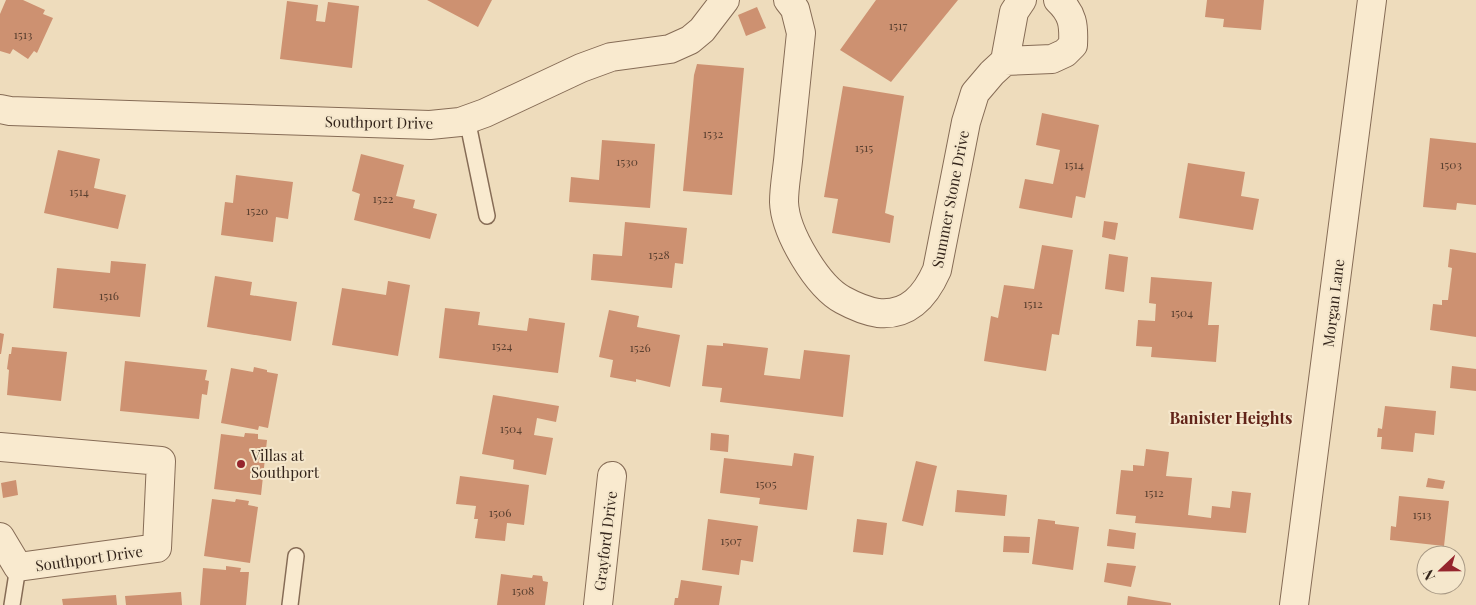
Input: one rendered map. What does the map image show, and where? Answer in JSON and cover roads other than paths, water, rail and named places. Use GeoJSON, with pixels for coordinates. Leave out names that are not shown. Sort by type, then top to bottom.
{"type":"FeatureCollection","features":[{"type":"Feature","properties":{"kind":"street","name":"Southport Drive"},"geometry":{"type":"LineString","coordinates":[[0,109],[10,111],[430,125],[467,119],[485,113],[581,68],[611,58],[670,49],[690,40],[702,30],[725,0]]}},
{"type":"Feature","properties":{"kind":"street","name":"Summer Stone Drive"},"geometry":{"type":"LineString","coordinates":[[788,0],[795,9],[801,33],[784,203],[790,231],[804,257],[820,279],[842,300],[868,311],[892,314],[914,303],[929,288],[938,270],[966,122],[975,93],[992,73],[1005,62]]}},
{"type":"Feature","properties":{"kind":"street"},"geometry":{"type":"LineString","coordinates":[[1022,0],[1014,12],[1005,62],[1052,59],[1065,53],[1073,45],[1074,27],[1067,8],[1058,0]]}},
{"type":"Feature","properties":{"kind":"street","name":"Morgan Lane"},"geometry":{"type":"LineString","coordinates":[[1294,605],[1372,0]]}},
{"type":"Feature","properties":{"kind":"street","name":"Southport Drive"},"geometry":{"type":"LineString","coordinates":[[0,447],[161,461],[157,548],[18,567],[0,537]]}},
{"type":"Feature","properties":{"kind":"street","name":"Grayford Drive"},"geometry":{"type":"LineString","coordinates":[[598,605],[612,476]]}},
{"type":"Feature","properties":{"kind":"lane"},"geometry":{"type":"LineString","coordinates":[[467,119],[487,216]]}},
{"type":"Feature","properties":{"kind":"lane"},"geometry":{"type":"LineString","coordinates":[[290,605],[296,556]]}},
{"type":"Feature","properties":{"kind":"lane"},"geometry":{"type":"LineString","coordinates":[[12,605],[18,567]]}},
{"type":"Feature","properties":{"kind":"place","name":"Villas at Southport"},"geometry":{"type":"Point","coordinates":[241,464]}},
{"type":"Feature","properties":{"kind":"district","name":"Banister Heights"},"geometry":{"type":"Point","coordinates":[1231,417]}}]}
